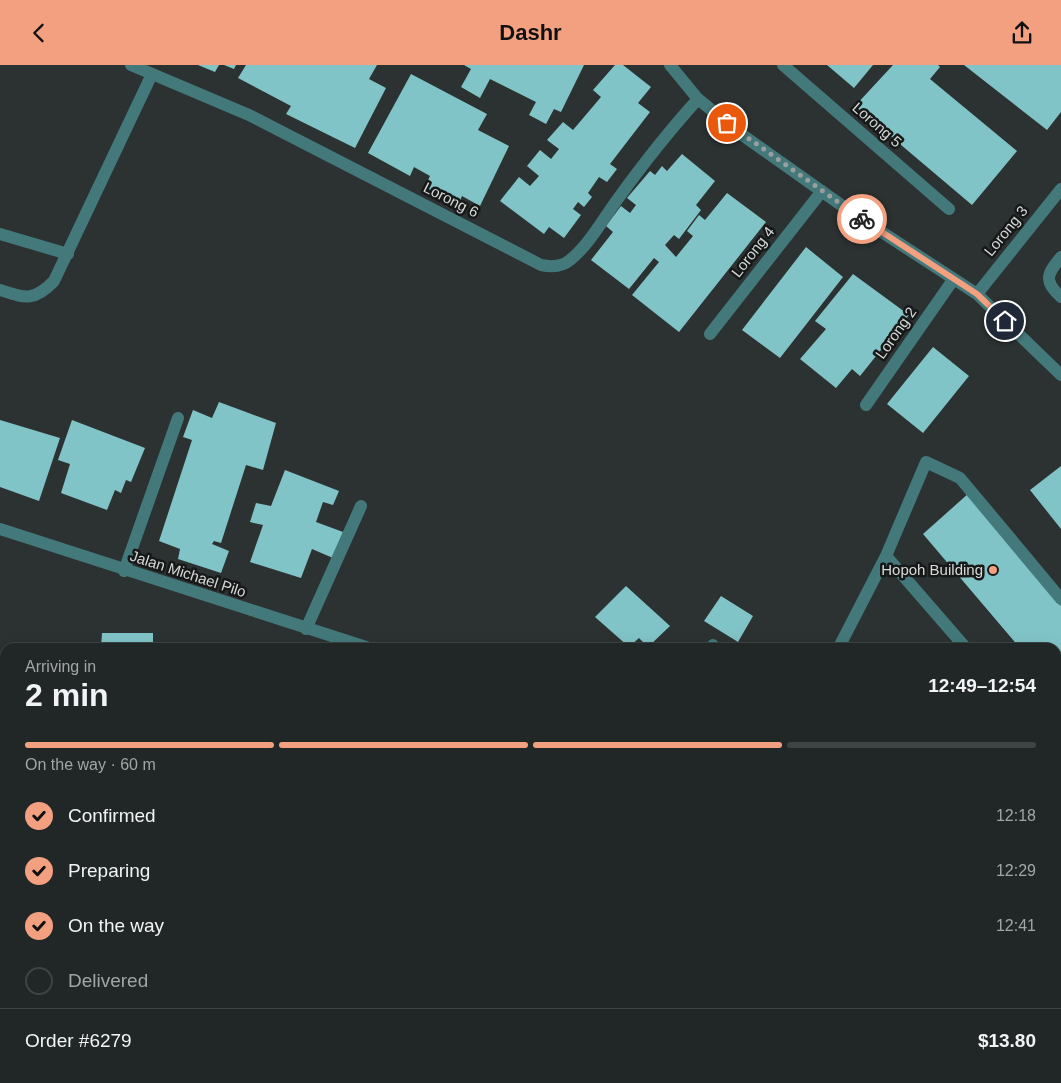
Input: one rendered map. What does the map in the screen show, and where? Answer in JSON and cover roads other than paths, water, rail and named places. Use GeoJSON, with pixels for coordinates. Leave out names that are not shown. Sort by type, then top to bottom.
{"type":"FeatureCollection","features":[{"type":"Feature","properties":{"kind":"street","name":"Lorong 6"},"geometry":{"type":"LineString","coordinates":[[131,65],[249,115],[536,262],[550,267],[560,265],[574,255],[660,140],[698,99]]}},
{"type":"Feature","properties":{"kind":"street"},"geometry":{"type":"LineString","coordinates":[[670,65],[698,99],[741,135],[953,281],[977,294],[1061,375]]}},
{"type":"Feature","properties":{"kind":"street","name":"Lorong 5"},"geometry":{"type":"LineString","coordinates":[[783,65],[949,209]]}},
{"type":"Feature","properties":{"kind":"street"},"geometry":{"type":"LineString","coordinates":[[0,290],[22,297],[42,294],[54,281],[152,74]]}},
{"type":"Feature","properties":{"kind":"street","name":"Lorong 3"},"geometry":{"type":"LineString","coordinates":[[977,294],[1061,189]]}},
{"type":"Feature","properties":{"kind":"street","name":"Lorong 4"},"geometry":{"type":"LineString","coordinates":[[710,333],[822,191]]}},
{"type":"Feature","properties":{"kind":"street"},"geometry":{"type":"LineString","coordinates":[[0,234],[68,254]]}},
{"type":"Feature","properties":{"kind":"street"},"geometry":{"type":"LineString","coordinates":[[1061,257],[1051,269],[1049,281],[1051,287],[1061,297]]}},
{"type":"Feature","properties":{"kind":"street","name":"Lorong 2"},"geometry":{"type":"LineString","coordinates":[[866,405],[953,281]]}},
{"type":"Feature","properties":{"kind":"street"},"geometry":{"type":"LineString","coordinates":[[124,571],[178,418]]}},
{"type":"Feature","properties":{"kind":"street"},"geometry":{"type":"LineString","coordinates":[[842,643],[886,555],[926,462],[960,478],[1061,599]]}},
{"type":"Feature","properties":{"kind":"street"},"geometry":{"type":"LineString","coordinates":[[306,629],[361,506]]}},
{"type":"Feature","properties":{"kind":"street","name":"Jalan Michael Pilo"},"geometry":{"type":"LineString","coordinates":[[0,529],[124,571],[353,643]]}},
{"type":"Feature","properties":{"kind":"street"},"geometry":{"type":"LineString","coordinates":[[886,555],[962,643]]}},
{"type":"Feature","properties":{"kind":"place","name":"Hopoh Building"},"geometry":{"type":"Point","coordinates":[993,570]}}]}
